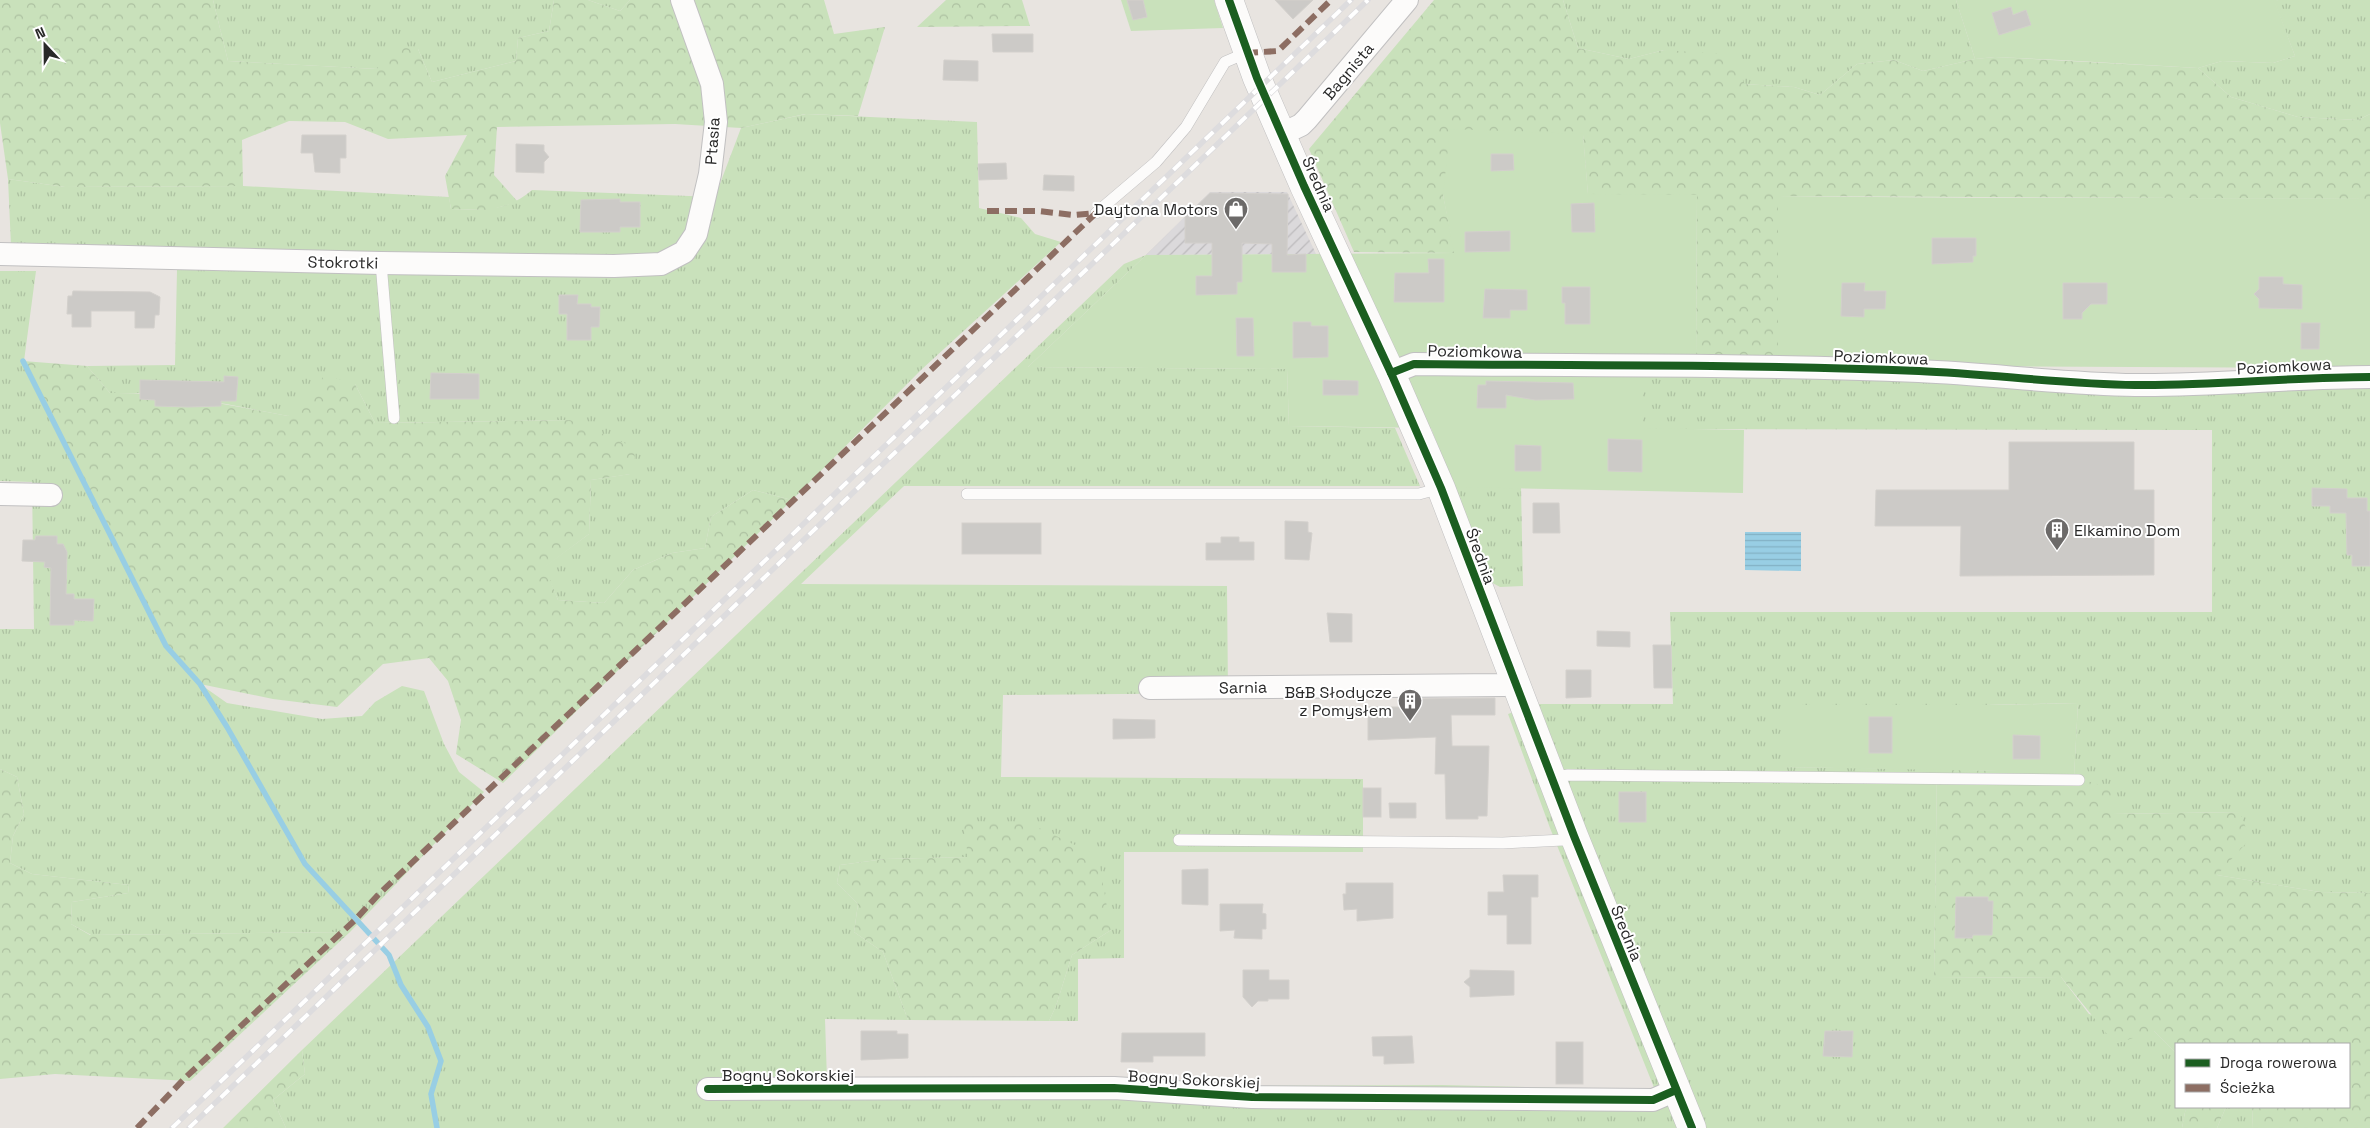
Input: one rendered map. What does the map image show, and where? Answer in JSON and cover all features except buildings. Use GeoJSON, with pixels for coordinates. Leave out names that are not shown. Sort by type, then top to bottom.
{"type":"FeatureCollection","features":[{"type":"Feature","properties":{"kind":"street","name":"Ptasia"},"geometry":{"type":"LineString","coordinates":[[682,0],[712,84],[716,122],[710,174],[696,234],[684,252]]}},
{"type":"Feature","properties":{"kind":"street","name":"Średnia"},"geometry":{"type":"LineString","coordinates":[[1229,0],[1246,53],[1441,488],[1551,778],[1692,1128]]}},
{"type":"Feature","properties":{"kind":"street","name":"Bagnista"},"geometry":{"type":"LineString","coordinates":[[1282,134],[1301,125],[1308,118],[1407,0]]}},
{"type":"Feature","properties":{"kind":"street","name":"Stokrotki"},"geometry":{"type":"LineString","coordinates":[[0,254],[381,263],[614,266],[661,264],[684,252]]}},
{"type":"Feature","properties":{"kind":"street","name":"Poziomkowa"},"geometry":{"type":"LineString","coordinates":[[1391,373],[1414,364],[1831,368],[1921,371],[2016,379],[2142,385],[2190,385],[2286,378],[2370,376]]}},
{"type":"Feature","properties":{"kind":"street"},"geometry":{"type":"LineString","coordinates":[[0,494],[51,495]]}},
{"type":"Feature","properties":{"kind":"street","name":"Sarnia"},"geometry":{"type":"LineString","coordinates":[[1150,688],[1503,685],[1515,681]]}},
{"type":"Feature","properties":{"kind":"street","name":"Bogny Sokorskiej"},"geometry":{"type":"LineString","coordinates":[[708,1089],[1085,1087],[1252,1097],[1653,1100],[1676,1090]]}},
{"type":"Feature","properties":{"kind":"lane"},"geometry":{"type":"LineString","coordinates":[[1096,213],[1156,162],[1186,127],[1225,62],[1246,53]]}},
{"type":"Feature","properties":{"kind":"lane"},"geometry":{"type":"LineString","coordinates":[[381,263],[394,418]]}},
{"type":"Feature","properties":{"kind":"lane"},"geometry":{"type":"LineString","coordinates":[[967,494],[1419,494],[1441,488]]}},
{"type":"Feature","properties":{"kind":"lane"},"geometry":{"type":"LineString","coordinates":[[1551,778],[1568,775],[2079,780]]}},
{"type":"Feature","properties":{"kind":"lane"},"geometry":{"type":"LineString","coordinates":[[1179,840],[1503,842],[1563,840],[1574,836]]}},
{"type":"Feature","properties":{"kind":"shaded area"},"geometry":{"type":"Polygon","coordinates":[[[1210,192],[1287,192],[1316,254],[1146,255],[1210,192]]]}},
{"type":"Feature","properties":{"kind":"green space"},"geometry":{"type":"Polygon","coordinates":[[[0,0],[213,0],[228,61],[377,69],[395,47],[418,49],[432,82],[516,61],[518,38],[549,31],[554,0],[588,0],[620,11],[630,0],[824,0],[834,34],[885,27],[858,116],[805,114],[741,128],[675,124],[497,127],[494,175],[518,202],[489,210],[451,209],[445,176],[467,135],[388,139],[345,122],[289,121],[242,140],[243,186],[65,187],[8,179],[0,123],[0,0]]]}},
{"type":"Feature","properties":{"kind":"green space"},"geometry":{"type":"Polygon","coordinates":[[[213,0],[554,0],[549,31],[518,38],[516,61],[432,82],[418,49],[377,69],[228,61],[213,0]]]}},
{"type":"Feature","properties":{"kind":"green space"},"geometry":{"type":"Polygon","coordinates":[[[588,0],[630,0],[620,11],[588,0]]]}},
{"type":"Feature","properties":{"kind":"green space"},"geometry":{"type":"Polygon","coordinates":[[[946,0],[1022,0],[1030,26],[917,27],[946,0]]]}},
{"type":"Feature","properties":{"kind":"green space"},"geometry":{"type":"Polygon","coordinates":[[[1121,0],[1214,0],[1223,28],[1131,31],[1121,0]]]}},
{"type":"Feature","properties":{"kind":"green space"},"geometry":{"type":"Polygon","coordinates":[[[1434,0],[1563,0],[1578,48],[1629,59],[1664,50],[1735,55],[1744,84],[1794,87],[1820,95],[1857,64],[1894,60],[1923,71],[1975,59],[1995,57],[2198,68],[2231,97],[2298,117],[2358,120],[2370,114],[2370,199],[1778,196],[1778,361],[1696,360],[1697,195],[1588,195],[1583,135],[1443,195],[1455,253],[1354,252],[1309,149],[1434,0]]]}},
{"type":"Feature","properties":{"kind":"green space"},"geometry":{"type":"Polygon","coordinates":[[[1563,0],[1956,0],[1975,59],[1923,71],[1894,60],[1857,64],[1820,95],[1794,87],[1744,84],[1664,50],[1629,59],[1578,48],[1563,0]]]}},
{"type":"Feature","properties":{"kind":"green space"},"geometry":{"type":"Polygon","coordinates":[[[1956,0],[2278,0],[2275,2],[2295,56],[2273,63],[2222,61],[2198,68],[1995,57],[1975,59],[1956,0]]]}},
{"type":"Feature","properties":{"kind":"green space"},"geometry":{"type":"Polygon","coordinates":[[[2370,0],[2370,114],[2358,120],[2298,117],[2231,97],[2198,68],[2222,61],[2273,63],[2295,56],[2274,1],[2370,0]]]}},
{"type":"Feature","properties":{"kind":"green space"},"geometry":{"type":"Polygon","coordinates":[[[806,114],[977,122],[979,208],[1021,218],[1035,234],[1061,242],[921,370],[792,500],[753,490],[711,517],[705,548],[672,553],[633,570],[604,603],[558,600],[544,567],[589,534],[591,480],[630,474],[570,420],[375,423],[355,384],[288,416],[226,404],[140,393],[110,393],[87,366],[175,365],[177,270],[173,249],[11,246],[8,179],[65,187],[243,186],[449,197],[451,209],[484,209],[504,206],[523,197],[532,190],[715,197],[741,128],[806,114]]]}},
{"type":"Feature","properties":{"kind":"green space"},"geometry":{"type":"Polygon","coordinates":[[[1450,129],[1583,134],[1588,194],[1697,195],[1696,360],[1643,359],[1643,428],[1744,430],[1743,493],[1454,487],[1431,428],[1289,426],[1287,369],[1028,367],[1146,255],[1454,253],[1443,195],[1450,129]]]}},
{"type":"Feature","properties":{"kind":"green space"},"geometry":{"type":"Polygon","coordinates":[[[1778,196],[2370,199],[2370,368],[1922,366],[1778,361],[1778,196]]]}},
{"type":"Feature","properties":{"kind":"green space"},"geometry":{"type":"Polygon","coordinates":[[[1146,255],[1028,367],[1287,369],[1289,426],[1395,428],[1420,486],[904,486],[801,584],[1227,586],[1228,693],[1003,695],[1001,777],[1363,779],[1363,852],[1124,852],[1124,958],[1078,959],[1078,1021],[1049,1021],[1056,1006],[1072,955],[1111,930],[964,822],[969,857],[885,859],[840,865],[837,883],[858,904],[854,932],[883,952],[908,1020],[825,1019],[827,1080],[1220,1086],[1442,1085],[1655,1090],[1550,828],[1508,714],[1536,704],[1673,704],[1670,612],[2212,612],[2212,430],[1643,429],[1643,374],[2370,386],[2370,893],[2320,892],[2217,875],[2240,812],[2113,814],[2074,777],[2078,703],[1985,705],[1782,767],[1937,769],[1934,978],[2061,977],[2089,1014],[2154,1031],[2175,1052],[2175,1108],[2186,1108],[2182,1128],[286,1128],[273,1100],[305,1074],[302,1050],[1124,264],[1146,255]]]}},
{"type":"Feature","properties":{"kind":"green space"},"geometry":{"type":"Polygon","coordinates":[[[0,271],[36,271],[24,361],[166,646],[200,684],[227,703],[322,719],[362,716],[375,702],[402,686],[424,691],[444,744],[459,772],[484,792],[350,932],[91,935],[71,924],[72,902],[128,893],[129,885],[32,874],[10,863],[13,836],[24,814],[17,777],[0,769],[0,629],[34,629],[32,482],[0,481],[0,271]]]}},
{"type":"Feature","properties":{"kind":"green space"},"geometry":{"type":"Polygon","coordinates":[[[23,361],[87,366],[110,393],[177,397],[288,416],[325,375],[355,384],[375,423],[570,420],[636,448],[631,474],[591,480],[589,534],[545,567],[558,600],[604,603],[633,570],[672,553],[705,548],[711,517],[753,490],[792,500],[503,783],[456,754],[461,720],[448,681],[429,658],[383,664],[337,707],[273,699],[200,684],[166,646],[23,361]]]}},
{"type":"Feature","properties":{"kind":"green space"},"geometry":{"type":"Polygon","coordinates":[[[1454,487],[1521,487],[1523,586],[1500,587],[1489,581],[1454,487]]]}},
{"type":"Feature","properties":{"kind":"green space"},"geometry":{"type":"Polygon","coordinates":[[[2078,703],[2074,777],[1999,776],[1998,771],[1782,767],[1782,705],[2078,703]]]}},
{"type":"Feature","properties":{"kind":"green space"},"geometry":{"type":"Polygon","coordinates":[[[0,769],[17,777],[24,814],[13,836],[10,863],[32,874],[129,885],[128,893],[72,902],[71,924],[90,935],[350,932],[190,1081],[55,1074],[0,1079],[0,769]]]}},
{"type":"Feature","properties":{"kind":"green space"},"geometry":{"type":"Polygon","coordinates":[[[1937,769],[1999,771],[1999,775],[2074,777],[2114,789],[2114,814],[2240,812],[2250,839],[2217,875],[2320,892],[2370,893],[2370,1128],[2253,1128],[2252,1108],[2350,1108],[2350,1043],[2175,1043],[2175,1052],[2154,1031],[2115,1044],[2061,977],[1934,978],[1937,769]]]}},
{"type":"Feature","properties":{"kind":"green space"},"geometry":{"type":"Polygon","coordinates":[[[963,821],[1031,824],[1098,856],[1111,930],[1072,955],[1056,1006],[1049,1021],[908,1020],[883,952],[854,932],[858,904],[837,883],[840,865],[885,859],[968,857],[963,821]]]}},
{"type":"Feature","properties":{"kind":"green space"},"geometry":{"type":"Polygon","coordinates":[[[302,1050],[305,1074],[273,1100],[286,1128],[223,1128],[302,1050]]]}},
{"type":"Feature","properties":{"kind":"green space"},"geometry":{"type":"Polygon","coordinates":[[[2186,1108],[2226,1108],[2217,1128],[2182,1128],[2186,1108]]]}},
{"type":"Feature","properties":{"kind":"green space"},"geometry":{"type":"Polygon","coordinates":[[[2226,1108],[2252,1108],[2253,1128],[2217,1128],[2226,1108]]]}},
{"type":"Feature","properties":{"kind":"water"},"geometry":{"type":"Polygon","coordinates":[[[1745,532],[1801,532],[1801,571],[1745,570],[1745,532]]]}},
{"type":"Feature","properties":{"kind":"waterway"},"geometry":{"type":"LineString","coordinates":[[23,361],[166,646],[200,684],[227,727],[305,864],[389,955],[401,985],[428,1027],[441,1061],[431,1094],[437,1128]]}},
{"type":"Feature","properties":{"kind":"railway"},"geometry":{"type":"LineString","coordinates":[[172,1128],[1351,0]]}},
{"type":"Feature","properties":{"kind":"railway"},"geometry":{"type":"LineString","coordinates":[[189,1128],[1368,0]]}},
{"type":"Feature","properties":{"kind":"marked path"},"geometry":{"type":"LineString","coordinates":[[1246,53],[1278,51],[1331,0]]}},
{"type":"Feature","properties":{"kind":"marked path"},"geometry":{"type":"LineString","coordinates":[[987,211],[1038,211],[1074,215],[1096,213]]}},
{"type":"Feature","properties":{"kind":"marked path"},"geometry":{"type":"LineString","coordinates":[[137,1128],[186,1077],[355,920],[379,894],[1096,213]]}},
{"type":"Feature","properties":{"kind":"cycle path"},"geometry":{"type":"LineString","coordinates":[[1229,0],[1257,78],[1441,488],[1574,836],[1692,1128]]}},
{"type":"Feature","properties":{"kind":"cycle path"},"geometry":{"type":"LineString","coordinates":[[1391,373],[1414,364],[1730,366],[1856,369],[1946,372],[2081,383],[2135,385],[2370,377]]}},
{"type":"Feature","properties":{"kind":"cycle path"},"geometry":{"type":"LineString","coordinates":[[708,1089],[1114,1088],[1252,1097],[1653,1100],[1676,1090]]}},
{"type":"Feature","properties":{"kind":"place","name":"Daytona Motors"},"geometry":{"type":"Point","coordinates":[1236,230]}},
{"type":"Feature","properties":{"kind":"place","name":"Elkamino Dom"},"geometry":{"type":"Point","coordinates":[2057,551]}},
{"type":"Feature","properties":{"kind":"place","name":"B&B Słodycze z Pomysłem"},"geometry":{"type":"Point","coordinates":[1410,722]}}]}
